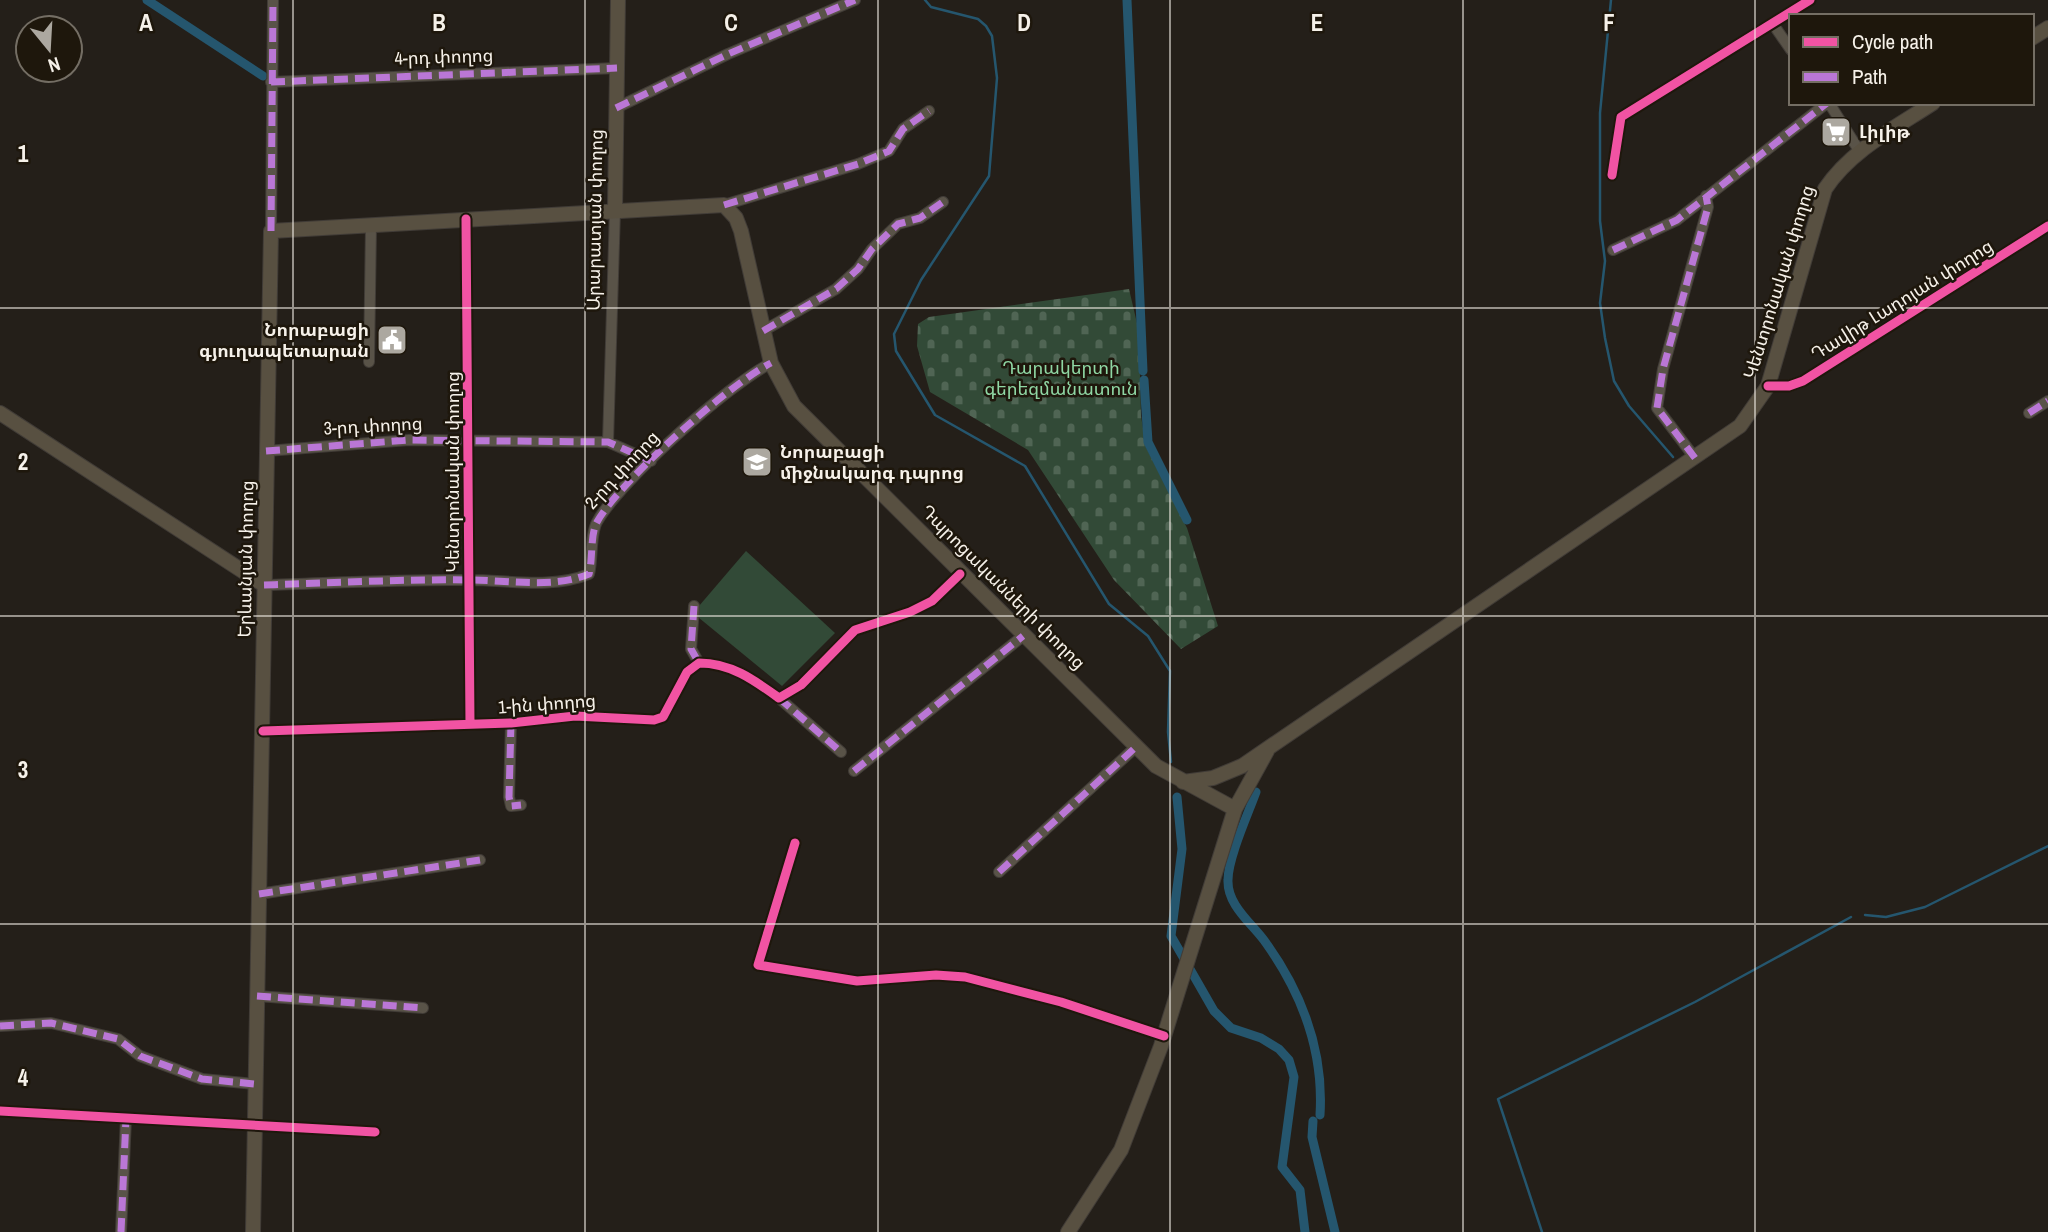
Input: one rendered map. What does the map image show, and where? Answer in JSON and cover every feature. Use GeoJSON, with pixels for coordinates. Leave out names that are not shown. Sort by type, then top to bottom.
{"type":"FeatureCollection","features":[{"type":"Feature","properties":{"kind":"main road","name":"Արարատյան փողոց"},"geometry":{"type":"LineString","coordinates":[[615,211],[618,0]]}},
{"type":"Feature","properties":{"kind":"main road","name":"Կենտրոնական փողոց"},"geometry":{"type":"LineString","coordinates":[[1183,782],[1213,778],[1242,766],[1740,426],[1768,386],[1825,189],[1838,170],[1860,152],[1930,105]]}},
{"type":"Feature","properties":{"kind":"main road"},"geometry":{"type":"LineString","coordinates":[[271,231],[724,205]]}},
{"type":"Feature","properties":{"kind":"main road","name":"Դպրոցականների փողոց"},"geometry":{"type":"LineString","coordinates":[[724,205],[736,218],[741,231],[771,363],[794,406],[1156,766],[1235,809]]}},
{"type":"Feature","properties":{"kind":"main road","name":"Երևանյան փողոց"},"geometry":{"type":"LineString","coordinates":[[253,1232],[271,231]]}},
{"type":"Feature","properties":{"kind":"main road"},"geometry":{"type":"LineString","coordinates":[[0,413],[264,585]]}},
{"type":"Feature","properties":{"kind":"main road"},"geometry":{"type":"LineString","coordinates":[[1068,1232],[1121,1150],[1164,1036],[1235,809],[1270,747]]}},
{"type":"Feature","properties":{"kind":"street"},"geometry":{"type":"LineString","coordinates":[[271,231],[273,0]]}},
{"type":"Feature","properties":{"kind":"street"},"geometry":{"type":"LineString","coordinates":[[617,108],[728,54],[855,0]]}},
{"type":"Feature","properties":{"kind":"street"},"geometry":{"type":"LineString","coordinates":[[1612,175],[1617,128],[1621,117],[1810,0]]}},
{"type":"Feature","properties":{"kind":"street"},"geometry":{"type":"LineString","coordinates":[[1773,24],[1789,47]]}},
{"type":"Feature","properties":{"kind":"street","name":"4-րդ փողոց"},"geometry":{"type":"LineString","coordinates":[[271,82],[617,68]]}},
{"type":"Feature","properties":{"kind":"street"},"geometry":{"type":"LineString","coordinates":[[1613,250],[1677,220],[1825,105]]}},
{"type":"Feature","properties":{"kind":"street"},"geometry":{"type":"LineString","coordinates":[[1829,105],[1860,152]]}},
{"type":"Feature","properties":{"kind":"street"},"geometry":{"type":"LineString","coordinates":[[724,205],[889,151],[903,129],[929,111]]}},
{"type":"Feature","properties":{"kind":"street"},"geometry":{"type":"LineString","coordinates":[[1695,458],[1657,408],[1679,307],[1708,207],[1706,197]]}},
{"type":"Feature","properties":{"kind":"street"},"geometry":{"type":"LineString","coordinates":[[763,331],[836,289],[858,269],[872,249],[898,224],[920,218],[943,202]]}},
{"type":"Feature","properties":{"kind":"street","name":"Արարատյան փողոց"},"geometry":{"type":"LineString","coordinates":[[608,442],[615,211]]}},
{"type":"Feature","properties":{"kind":"street","name":"Կենտրոնական փողոց"},"geometry":{"type":"LineString","coordinates":[[466,219],[470,724]]}},
{"type":"Feature","properties":{"kind":"street"},"geometry":{"type":"LineString","coordinates":[[369,362],[372,226]]}},
{"type":"Feature","properties":{"kind":"street","name":"Դավիթ Լադոյան փողոց"},"geometry":{"type":"LineString","coordinates":[[1768,386],[1789,386],[1804,381],[2048,226]]}},
{"type":"Feature","properties":{"kind":"street","name":"2-րդ փողոց"},"geometry":{"type":"LineString","coordinates":[[264,585],[469,579],[540,582],[576,579],[589,575],[595,524],[651,461],[695,420],[771,363]]}},
{"type":"Feature","properties":{"kind":"street"},"geometry":{"type":"LineString","coordinates":[[2029,413],[2048,401]]}},
{"type":"Feature","properties":{"kind":"street","name":"3-րդ փողոց"},"geometry":{"type":"LineString","coordinates":[[266,450],[409,440],[608,442]]}},
{"type":"Feature","properties":{"kind":"street"},"geometry":{"type":"LineString","coordinates":[[608,442],[651,461]]}},
{"type":"Feature","properties":{"kind":"street"},"geometry":{"type":"LineString","coordinates":[[779,698],[800,685],[855,630],[910,612],[933,601],[960,574]]}},
{"type":"Feature","properties":{"kind":"street"},"geometry":{"type":"LineString","coordinates":[[694,607],[691,649],[699,663],[716,663],[735,670],[779,698],[841,752]]}},
{"type":"Feature","properties":{"kind":"street"},"geometry":{"type":"LineString","coordinates":[[854,771],[1023,636]]}},
{"type":"Feature","properties":{"kind":"street","name":"1-ին փողոց"},"geometry":{"type":"LineString","coordinates":[[263,731],[511,723],[575,716],[640,720],[663,717],[687,672],[699,663]]}},
{"type":"Feature","properties":{"kind":"street"},"geometry":{"type":"LineString","coordinates":[[511,723],[509,797],[511,806],[521,805]]}},
{"type":"Feature","properties":{"kind":"street"},"geometry":{"type":"LineString","coordinates":[[999,872],[1137,746]]}},
{"type":"Feature","properties":{"kind":"street"},"geometry":{"type":"LineString","coordinates":[[795,843],[758,965],[858,981],[936,975],[965,977],[1061,1002],[1164,1036]]}},
{"type":"Feature","properties":{"kind":"street"},"geometry":{"type":"LineString","coordinates":[[259,894],[480,860]]}},
{"type":"Feature","properties":{"kind":"street"},"geometry":{"type":"LineString","coordinates":[[257,996],[423,1008]]}},
{"type":"Feature","properties":{"kind":"street"},"geometry":{"type":"LineString","coordinates":[[0,1026],[51,1023],[118,1038],[140,1056],[202,1079],[255,1084]]}},
{"type":"Feature","properties":{"kind":"street"},"geometry":{"type":"LineString","coordinates":[[0,1111],[375,1132]]}},
{"type":"Feature","properties":{"kind":"street"},"geometry":{"type":"LineString","coordinates":[[121,1232],[126,1118]]}},
{"type":"Feature","properties":{"kind":"green space","name":"Դարակերտի գերեզմանատուն"},"geometry":{"type":"Polygon","coordinates":[[[1129,289],[1139,332],[1141,416],[1146,447],[1187,528],[1218,626],[1181,649],[1114,580],[1028,450],[930,392],[917,346],[918,324],[929,317],[1129,289]]]}},
{"type":"Feature","properties":{"kind":"green space"},"geometry":{"type":"Polygon","coordinates":[[[746,551],[835,633],[782,686],[693,613],[746,551]]]}},
{"type":"Feature","properties":{"kind":"waterway"},"geometry":{"type":"LineString","coordinates":[[147,0],[263,76]]}},
{"type":"Feature","properties":{"kind":"waterway"},"geometry":{"type":"LineString","coordinates":[[925,0],[931,7],[978,19],[992,36],[997,78],[989,176],[921,280],[894,334],[896,351],[935,415],[1025,466],[1109,604],[1148,636],[1170,671],[1168,732],[1171,762]]}},
{"type":"Feature","properties":{"kind":"waterway"},"geometry":{"type":"LineString","coordinates":[[1127,0],[1143,371]]}},
{"type":"Feature","properties":{"kind":"waterway"},"geometry":{"type":"LineString","coordinates":[[1611,0],[1600,113],[1600,221],[1605,261],[1600,303],[1614,381],[1629,406],[1673,457]]}},
{"type":"Feature","properties":{"kind":"waterway"},"geometry":{"type":"LineString","coordinates":[[1144,380],[1148,442],[1187,520]]}},
{"type":"Feature","properties":{"kind":"waterway"},"geometry":{"type":"LineString","coordinates":[[1256,792],[1231,860],[1229,889],[1236,906],[1279,963],[1300,1003],[1308,1024],[1318,1068],[1320,1115]]}},
{"type":"Feature","properties":{"kind":"waterway"},"geometry":{"type":"LineString","coordinates":[[1177,797],[1182,849],[1171,936],[1214,1011],[1231,1028],[1261,1038],[1279,1049],[1289,1060],[1294,1077],[1282,1167],[1300,1190],[1305,1232]]}},
{"type":"Feature","properties":{"kind":"waterway"},"geometry":{"type":"LineString","coordinates":[[1865,915],[1886,917],[1925,907],[2048,846]]}},
{"type":"Feature","properties":{"kind":"waterway"},"geometry":{"type":"LineString","coordinates":[[1542,1232],[1498,1099],[1695,1002],[1851,917]]}},
{"type":"Feature","properties":{"kind":"waterway"},"geometry":{"type":"LineString","coordinates":[[1313,1121],[1312,1137],[1335,1232]]}},
{"type":"Feature","properties":{"kind":"marked path"},"geometry":{"type":"LineString","coordinates":[[271,231],[273,0]]}},
{"type":"Feature","properties":{"kind":"marked path"},"geometry":{"type":"LineString","coordinates":[[616,108],[728,54],[855,0]]}},
{"type":"Feature","properties":{"kind":"marked path"},"geometry":{"type":"LineString","coordinates":[[271,82],[617,68]]}},
{"type":"Feature","properties":{"kind":"marked path"},"geometry":{"type":"LineString","coordinates":[[1613,250],[1677,220],[1824,105]]}},
{"type":"Feature","properties":{"kind":"marked path"},"geometry":{"type":"LineString","coordinates":[[724,205],[858,164],[889,151],[903,129],[929,111]]}},
{"type":"Feature","properties":{"kind":"marked path"},"geometry":{"type":"LineString","coordinates":[[1695,458],[1657,408],[1663,369],[1708,207],[1706,196]]}},
{"type":"Feature","properties":{"kind":"marked path"},"geometry":{"type":"LineString","coordinates":[[763,331],[836,289],[858,269],[872,249],[898,224],[920,218],[943,202]]}},
{"type":"Feature","properties":{"kind":"marked path"},"geometry":{"type":"LineString","coordinates":[[264,585],[444,580],[530,583],[575,579],[589,574],[595,527],[609,504],[676,435],[729,391],[771,363]]}},
{"type":"Feature","properties":{"kind":"marked path"},"geometry":{"type":"LineString","coordinates":[[2029,413],[2048,401]]}},
{"type":"Feature","properties":{"kind":"marked path"},"geometry":{"type":"LineString","coordinates":[[266,451],[409,440],[608,442],[651,461]]}},
{"type":"Feature","properties":{"kind":"marked path"},"geometry":{"type":"LineString","coordinates":[[694,606],[691,649],[699,663]]}},
{"type":"Feature","properties":{"kind":"marked path"},"geometry":{"type":"LineString","coordinates":[[854,771],[1023,636]]}},
{"type":"Feature","properties":{"kind":"marked path"},"geometry":{"type":"LineString","coordinates":[[779,698],[841,752]]}},
{"type":"Feature","properties":{"kind":"marked path"},"geometry":{"type":"LineString","coordinates":[[511,723],[509,797],[511,806],[521,805]]}},
{"type":"Feature","properties":{"kind":"marked path"},"geometry":{"type":"LineString","coordinates":[[999,872],[1137,746]]}},
{"type":"Feature","properties":{"kind":"marked path"},"geometry":{"type":"LineString","coordinates":[[259,894],[480,860]]}},
{"type":"Feature","properties":{"kind":"marked path"},"geometry":{"type":"LineString","coordinates":[[257,996],[423,1008]]}},
{"type":"Feature","properties":{"kind":"marked path"},"geometry":{"type":"LineString","coordinates":[[0,1026],[51,1023],[118,1039],[140,1056],[202,1079],[255,1084]]}},
{"type":"Feature","properties":{"kind":"marked path"},"geometry":{"type":"LineString","coordinates":[[121,1232],[126,1118]]}},
{"type":"Feature","properties":{"kind":"cycle path"},"geometry":{"type":"LineString","coordinates":[[1612,175],[1621,117],[1810,0]]}},
{"type":"Feature","properties":{"kind":"cycle path"},"geometry":{"type":"LineString","coordinates":[[466,219],[470,724]]}},
{"type":"Feature","properties":{"kind":"cycle path"},"geometry":{"type":"LineString","coordinates":[[1768,386],[1789,386],[1803,381],[2048,226]]}},
{"type":"Feature","properties":{"kind":"cycle path"},"geometry":{"type":"LineString","coordinates":[[263,731],[511,723],[575,716],[654,720],[663,717],[687,672],[699,663],[732,669],[779,698],[801,685],[855,630],[910,612],[932,601],[960,574]]}},
{"type":"Feature","properties":{"kind":"cycle path"},"geometry":{"type":"LineString","coordinates":[[795,843],[758,965],[857,981],[936,975],[965,977],[1061,1002],[1164,1036]]}},
{"type":"Feature","properties":{"kind":"cycle path"},"geometry":{"type":"LineString","coordinates":[[0,1111],[375,1132]]}},
{"type":"Feature","properties":{"kind":"place","name":"Լիլիթ"},"geometry":{"type":"Point","coordinates":[1836,132]}},
{"type":"Feature","properties":{"kind":"place","name":"Նորաբացի գյուղապետարան"},"geometry":{"type":"Point","coordinates":[392,340]}},
{"type":"Feature","properties":{"kind":"place","name":"Նորաբացի միջնակարգ դպրոց"},"geometry":{"type":"Point","coordinates":[757,462]}}]}
